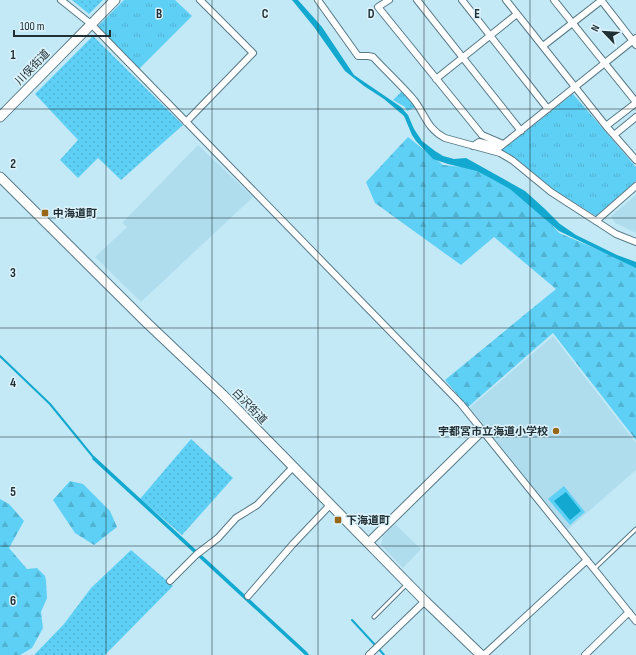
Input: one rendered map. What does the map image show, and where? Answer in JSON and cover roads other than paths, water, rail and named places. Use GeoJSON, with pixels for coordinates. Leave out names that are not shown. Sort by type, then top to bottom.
{"type":"FeatureCollection","features":[{"type":"Feature","properties":{"kind":"main road","name":"川俣街道"},"geometry":{"type":"LineString","coordinates":[[0,117],[115,0]]}},
{"type":"Feature","properties":{"kind":"main road","name":"白沢街道"},"geometry":{"type":"LineString","coordinates":[[0,177],[147,323],[223,395],[425,601],[483,655]]}},
{"type":"Feature","properties":{"kind":"street"},"geometry":{"type":"LineString","coordinates":[[61,0],[90,24],[461,404],[636,621]]}},
{"type":"Feature","properties":{"kind":"street"},"geometry":{"type":"LineString","coordinates":[[186,122],[254,54],[200,0]]}},
{"type":"Feature","properties":{"kind":"street"},"geometry":{"type":"LineString","coordinates":[[318,0],[358,56],[372,57],[414,101],[437,134],[445,138],[500,153],[512,160],[551,192],[616,234],[636,242]]}},
{"type":"Feature","properties":{"kind":"street"},"geometry":{"type":"LineString","coordinates":[[389,0],[378,7],[482,135],[503,144]]}},
{"type":"Feature","properties":{"kind":"street"},"geometry":{"type":"LineString","coordinates":[[417,0],[521,131]]}},
{"type":"Feature","properties":{"kind":"street"},"geometry":{"type":"LineString","coordinates":[[462,0],[548,109]]}},
{"type":"Feature","properties":{"kind":"street"},"geometry":{"type":"LineString","coordinates":[[506,0],[606,126],[636,159]]}},
{"type":"Feature","properties":{"kind":"street"},"geometry":{"type":"LineString","coordinates":[[554,0],[636,102],[606,126]]}},
{"type":"Feature","properties":{"kind":"street"},"geometry":{"type":"LineString","coordinates":[[472,146],[479,142],[500,147],[605,63],[635,41],[601,0],[542,46]]}},
{"type":"Feature","properties":{"kind":"street"},"geometry":{"type":"LineString","coordinates":[[436,79],[517,14]]}},
{"type":"Feature","properties":{"kind":"street"},"geometry":{"type":"LineString","coordinates":[[614,135],[636,117]]}},
{"type":"Feature","properties":{"kind":"street"},"geometry":{"type":"LineString","coordinates":[[596,221],[636,186]]}},
{"type":"Feature","properties":{"kind":"street"},"geometry":{"type":"LineString","coordinates":[[368,543],[482,431]]}},
{"type":"Feature","properties":{"kind":"street"},"geometry":{"type":"LineString","coordinates":[[170,582],[197,554],[218,538],[236,518],[257,505],[293,467]]}},
{"type":"Feature","properties":{"kind":"street"},"geometry":{"type":"LineString","coordinates":[[248,596],[293,544],[330,505]]}},
{"type":"Feature","properties":{"kind":"street"},"geometry":{"type":"LineString","coordinates":[[483,655],[587,560]]}},
{"type":"Feature","properties":{"kind":"street"},"geometry":{"type":"LineString","coordinates":[[369,655],[425,601]]}},
{"type":"Feature","properties":{"kind":"street"},"geometry":{"type":"LineString","coordinates":[[585,655],[628,612]]}},
{"type":"Feature","properties":{"kind":"lane"},"geometry":{"type":"LineString","coordinates":[[594,569],[636,529]]}},
{"type":"Feature","properties":{"kind":"lane"},"geometry":{"type":"LineString","coordinates":[[374,617],[408,582]]}},
{"type":"Feature","properties":{"kind":"waterway"},"geometry":{"type":"LineString","coordinates":[[0,356],[50,404],[94,458]]}},
{"type":"Feature","properties":{"kind":"waterway"},"geometry":{"type":"LineString","coordinates":[[352,620],[376,646]]}},
{"type":"Feature","properties":{"kind":"waterway"},"geometry":{"type":"LineString","coordinates":[[378,648],[384,655]]}},
{"type":"Feature","properties":{"kind":"place","name":"中海道町"},"geometry":{"type":"Point","coordinates":[45,213]}},
{"type":"Feature","properties":{"kind":"place","name":"宇都宮市立海道小学校"},"geometry":{"type":"Point","coordinates":[556,431]}},
{"type":"Feature","properties":{"kind":"place","name":"下海道町"},"geometry":{"type":"Point","coordinates":[338,520]}}]}
